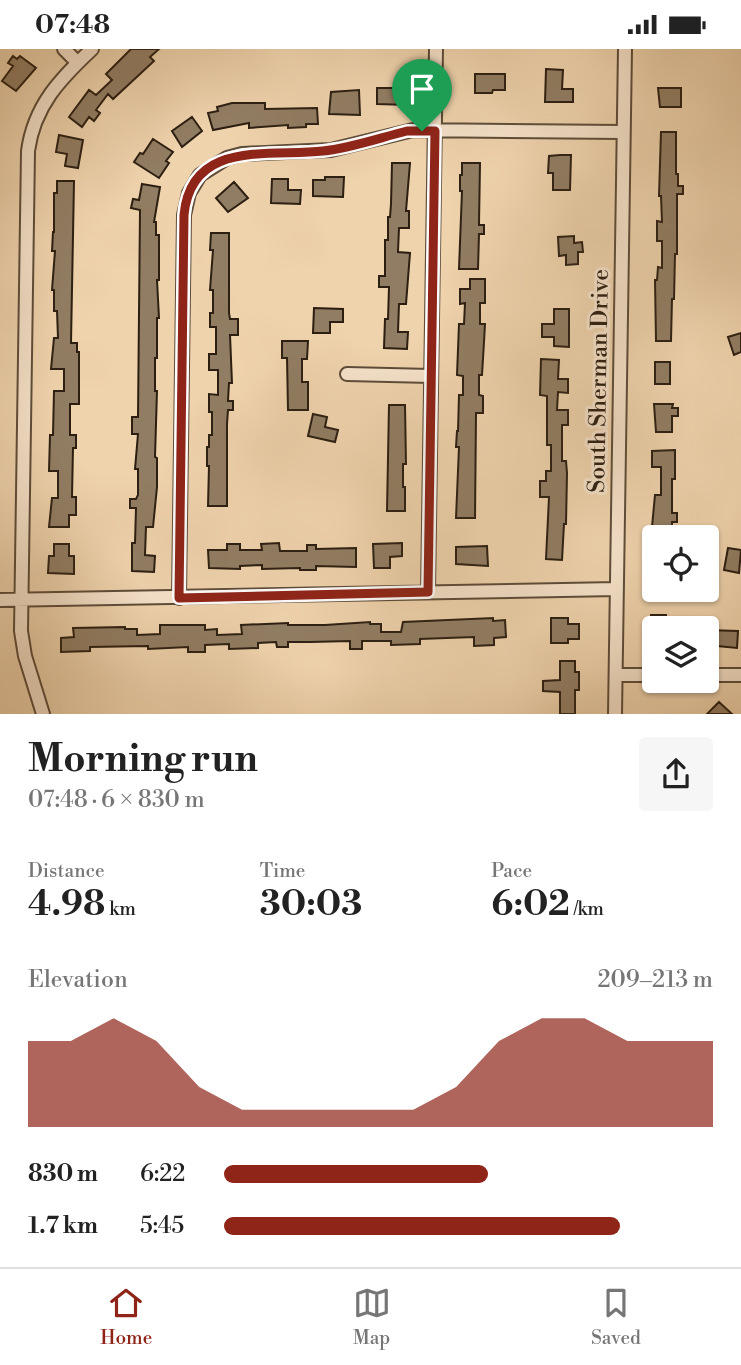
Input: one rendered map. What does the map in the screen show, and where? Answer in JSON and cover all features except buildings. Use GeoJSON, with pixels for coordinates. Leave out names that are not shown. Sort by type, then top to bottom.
{"type":"FeatureCollection","features":[{"type":"Feature","properties":{"kind":"street"},"geometry":{"type":"LineString","coordinates":[[64,49],[78,62]]}},
{"type":"Feature","properties":{"kind":"street"},"geometry":{"type":"LineString","coordinates":[[43,714],[23,648],[28,151],[32,131],[44,101],[60,80],[92,49]]}},
{"type":"Feature","properties":{"kind":"street"},"geometry":{"type":"LineString","coordinates":[[428,592],[436,49]]}},
{"type":"Feature","properties":{"kind":"street","name":"South Sherman Drive"},"geometry":{"type":"LineString","coordinates":[[615,714],[625,49]]}},
{"type":"Feature","properties":{"kind":"street"},"geometry":{"type":"LineString","coordinates":[[179,598],[184,215],[190,189],[197,178],[208,168],[242,154],[331,150],[407,131],[623,132]]}},
{"type":"Feature","properties":{"kind":"street"},"geometry":{"type":"LineString","coordinates":[[347,374],[431,376]]}},
{"type":"Feature","properties":{"kind":"street"},"geometry":{"type":"LineString","coordinates":[[0,600],[617,589]]}},
{"type":"Feature","properties":{"kind":"street"},"geometry":{"type":"LineString","coordinates":[[616,675],[642,675]]}},
{"type":"Feature","properties":{"kind":"street"},"geometry":{"type":"LineString","coordinates":[[719,675],[741,675]]}},
{"type":"Feature","properties":{"kind":"route"},"geometry":{"type":"LineString","coordinates":[[407,131],[422,131],[435,131],[428,592],[179,598],[184,215],[190,189],[208,168],[232,156],[309,153],[407,131]]}}]}
